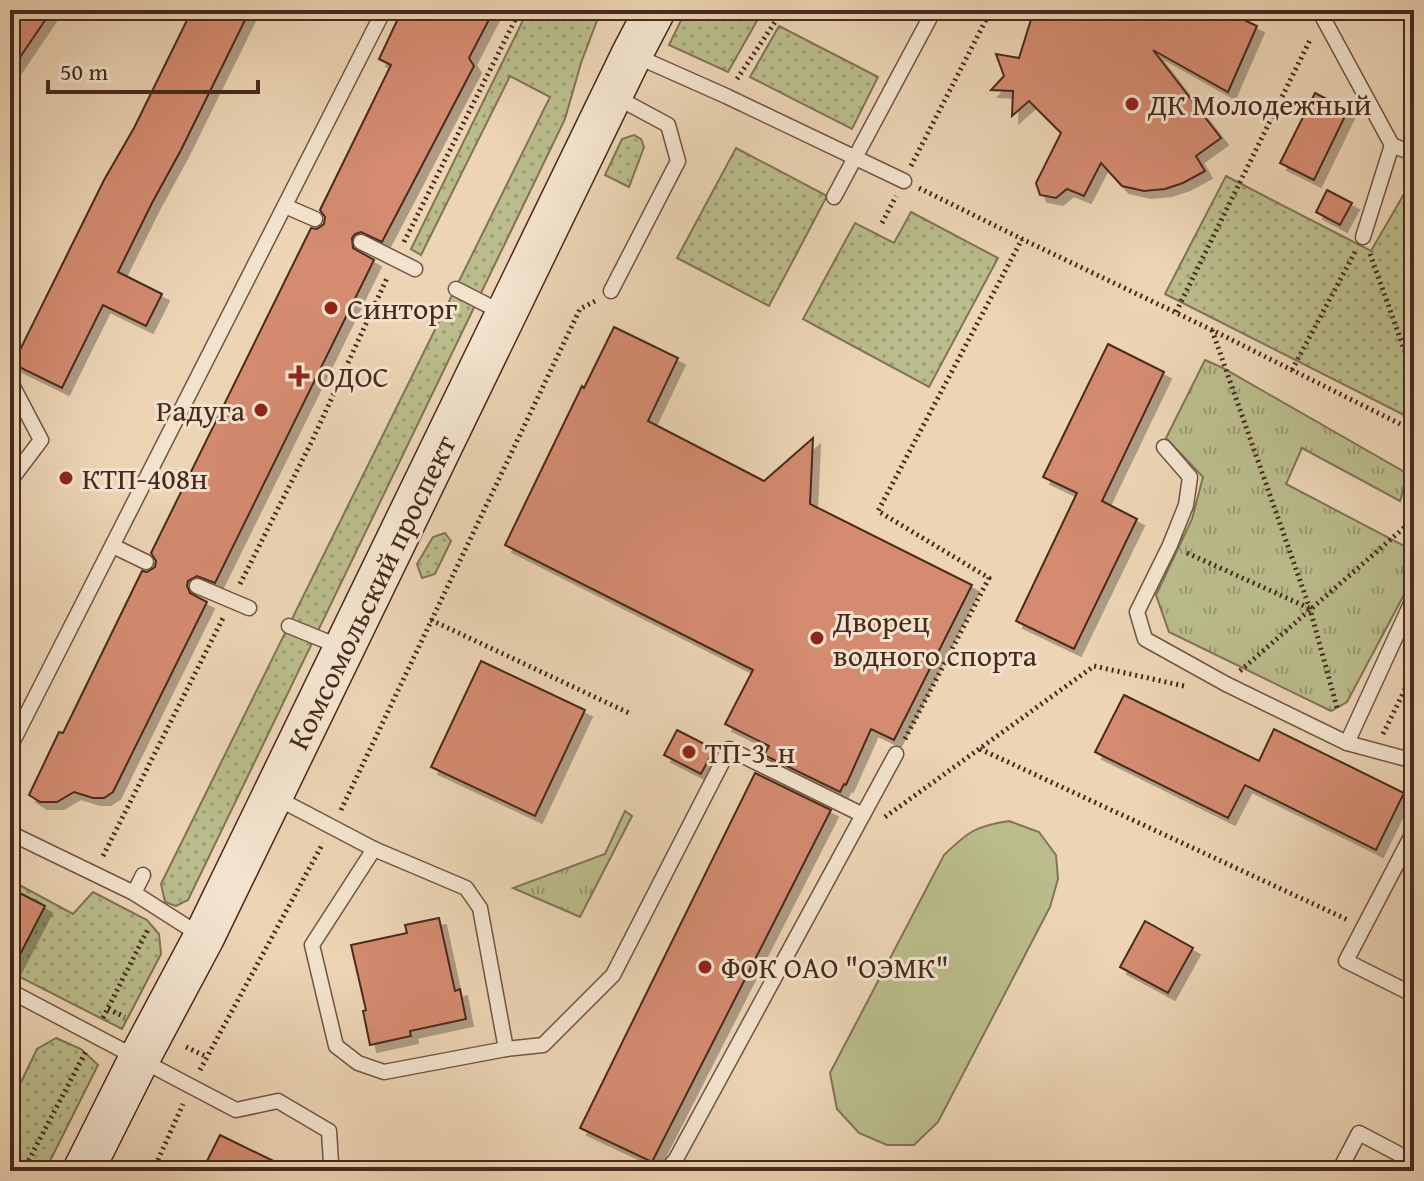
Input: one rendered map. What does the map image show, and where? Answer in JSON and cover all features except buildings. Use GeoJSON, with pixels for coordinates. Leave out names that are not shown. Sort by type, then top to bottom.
{"type":"FeatureCollection","features":[{"type":"Feature","properties":{"kind":"main road","name":"Комсомольский проспект"},"geometry":{"type":"LineString","coordinates":[[83,1171],[204,937],[655,10]]}},
{"type":"Feature","properties":{"kind":"lane"},"geometry":{"type":"LineString","coordinates":[[10,747],[384,10]]}},
{"type":"Feature","properties":{"kind":"lane"},"geometry":{"type":"LineString","coordinates":[[834,197],[934,10]]}},
{"type":"Feature","properties":{"kind":"lane"},"geometry":{"type":"LineString","coordinates":[[1322,16],[1392,145],[1414,154]]}},
{"type":"Feature","properties":{"kind":"lane"},"geometry":{"type":"LineString","coordinates":[[632,54],[904,181]]}},
{"type":"Feature","properties":{"kind":"lane"},"geometry":{"type":"LineString","coordinates":[[611,291],[678,161],[668,125],[612,95]]}},
{"type":"Feature","properties":{"kind":"lane"},"geometry":{"type":"LineString","coordinates":[[1363,237],[1392,145]]}},
{"type":"Feature","properties":{"kind":"lane"},"geometry":{"type":"LineString","coordinates":[[285,206],[315,219]]}},
{"type":"Feature","properties":{"kind":"lane"},"geometry":{"type":"LineString","coordinates":[[361,242],[415,269]]}},
{"type":"Feature","properties":{"kind":"lane"},"geometry":{"type":"LineString","coordinates":[[456,289],[506,314]]}},
{"type":"Feature","properties":{"kind":"lane"},"geometry":{"type":"LineString","coordinates":[[10,381],[41,440],[10,481]]}},
{"type":"Feature","properties":{"kind":"lane"},"geometry":{"type":"LineString","coordinates":[[1164,447],[1190,477],[1186,505],[1137,612],[1145,639],[1226,684],[1347,743],[1414,761]]}},
{"type":"Feature","properties":{"kind":"lane"},"geometry":{"type":"LineString","coordinates":[[113,546],[146,562]]}},
{"type":"Feature","properties":{"kind":"lane"},"geometry":{"type":"LineString","coordinates":[[197,586],[249,608]]}},
{"type":"Feature","properties":{"kind":"lane"},"geometry":{"type":"LineString","coordinates":[[1347,743],[1414,597]]}},
{"type":"Feature","properties":{"kind":"lane"},"geometry":{"type":"LineString","coordinates":[[289,626],[344,648]]}},
{"type":"Feature","properties":{"kind":"lane"},"geometry":{"type":"LineString","coordinates":[[374,849],[312,945],[336,1046],[358,1063],[384,1072],[543,1045],[613,975],[729,749],[863,815]]}},
{"type":"Feature","properties":{"kind":"lane"},"geometry":{"type":"LineString","coordinates":[[666,1171],[676,1159],[896,754]]}},
{"type":"Feature","properties":{"kind":"lane"},"geometry":{"type":"LineString","coordinates":[[273,796],[374,849],[466,888],[480,908],[506,1049]]}},
{"type":"Feature","properties":{"kind":"lane"},"geometry":{"type":"LineString","coordinates":[[1414,831],[1346,961],[1414,995]]}},
{"type":"Feature","properties":{"kind":"lane"},"geometry":{"type":"LineString","coordinates":[[10,833],[134,893],[204,937]]}},
{"type":"Feature","properties":{"kind":"lane"},"geometry":{"type":"LineString","coordinates":[[134,893],[143,875]]}},
{"type":"Feature","properties":{"kind":"lane"},"geometry":{"type":"LineString","coordinates":[[10,991],[236,1110],[278,1101],[329,1131],[331,1163]]}},
{"type":"Feature","properties":{"kind":"lane"},"geometry":{"type":"LineString","coordinates":[[1339,1171],[1359,1133],[1414,1162]]}},
{"type":"Feature","properties":{"kind":"path"},"geometry":{"type":"LineString","coordinates":[[94,874],[311,443],[396,258],[520,10]]}},
{"type":"Feature","properties":{"kind":"path"},"geometry":{"type":"LineString","coordinates":[[726,96],[783,10]]}},
{"type":"Feature","properties":{"kind":"path"},"geometry":{"type":"LineString","coordinates":[[882,223],[991,10]]}},
{"type":"Feature","properties":{"kind":"path"},"geometry":{"type":"LineString","coordinates":[[1176,312],[1322,16],[1414,10]]}},
{"type":"Feature","properties":{"kind":"path"},"geometry":{"type":"LineString","coordinates":[[904,181],[1414,431]]}},
{"type":"Feature","properties":{"kind":"path"},"geometry":{"type":"LineString","coordinates":[[1292,370],[1363,237]]}},
{"type":"Feature","properties":{"kind":"path"},"geometry":{"type":"LineString","coordinates":[[1363,237],[1414,377]]}},
{"type":"Feature","properties":{"kind":"path"},"geometry":{"type":"LineString","coordinates":[[896,754],[989,578],[878,511],[1022,239]]}},
{"type":"Feature","properties":{"kind":"path"},"geometry":{"type":"LineString","coordinates":[[153,1171],[191,1086],[332,827],[580,309]]}},
{"type":"Feature","properties":{"kind":"path"},"geometry":{"type":"LineString","coordinates":[[1212,330],[1310,609],[1347,743],[1382,736],[1414,671]]}},
{"type":"Feature","properties":{"kind":"path"},"geometry":{"type":"LineString","coordinates":[[863,815],[886,818],[1094,666],[1202,690],[1226,684],[1414,519]]}},
{"type":"Feature","properties":{"kind":"path"},"geometry":{"type":"LineString","coordinates":[[1170,545],[1310,609]]}},
{"type":"Feature","properties":{"kind":"path"},"geometry":{"type":"LineString","coordinates":[[431,620],[631,714]]}},
{"type":"Feature","properties":{"kind":"path"},"geometry":{"type":"LineString","coordinates":[[980,749],[1364,927]]}},
{"type":"Feature","properties":{"kind":"path"},"geometry":{"type":"LineString","coordinates":[[23,1171],[159,908]]}},
{"type":"Feature","properties":{"kind":"path"},"geometry":{"type":"LineString","coordinates":[[1414,950],[1408,960],[1414,963]]}},
{"type":"Feature","properties":{"kind":"path"},"geometry":{"type":"LineString","coordinates":[[108,1009],[127,1018]]}},
{"type":"Feature","properties":{"kind":"path"},"geometry":{"type":"LineString","coordinates":[[186,1047],[207,1057]]}},
{"type":"Feature","properties":{"kind":"green space"},"geometry":{"type":"Polygon","coordinates":[[[528,10],[601,10],[565,119],[188,900],[176,906],[165,902],[161,884],[550,97],[510,76],[421,255],[411,249],[528,10]]]}},
{"type":"Feature","properties":{"kind":"green space"},"geometry":{"type":"Polygon","coordinates":[[[686,10],[763,10],[728,72],[669,45],[686,10]]]}},
{"type":"Feature","properties":{"kind":"green space"},"geometry":{"type":"Polygon","coordinates":[[[779,26],[878,77],[852,129],[750,77],[779,26]]]}},
{"type":"Feature","properties":{"kind":"green space"},"geometry":{"type":"Polygon","coordinates":[[[634,135],[641,139],[644,147],[629,187],[605,175],[622,139],[634,135]]]}},
{"type":"Feature","properties":{"kind":"green space"},"geometry":{"type":"Polygon","coordinates":[[[736,148],[827,196],[769,306],[677,258],[736,148]]]}},
{"type":"Feature","properties":{"kind":"green space"},"geometry":{"type":"Polygon","coordinates":[[[1226,176],[1371,251],[1405,192],[1414,197],[1414,420],[1165,294],[1226,176]]]}},
{"type":"Feature","properties":{"kind":"green space"},"geometry":{"type":"Polygon","coordinates":[[[911,212],[998,258],[929,387],[803,319],[855,223],[894,243],[911,212]]]}},
{"type":"Feature","properties":{"kind":"green space"},"geometry":{"type":"Polygon","coordinates":[[[1205,360],[1408,474],[1400,501],[1302,448],[1286,484],[1414,551],[1414,576],[1347,702],[1331,711],[1169,632],[1156,595],[1192,519],[1203,477],[1166,438],[1205,360]]]}},
{"type":"Feature","properties":{"kind":"green space"},"geometry":{"type":"Polygon","coordinates":[[[445,533],[451,541],[435,574],[422,578],[417,564],[433,537],[445,533]]]}},
{"type":"Feature","properties":{"kind":"green space"},"geometry":{"type":"Polygon","coordinates":[[[625,811],[632,816],[580,917],[513,888],[605,854],[625,811]]]}},
{"type":"Feature","properties":{"kind":"green space"},"geometry":{"type":"Polygon","coordinates":[[[1009,821],[1039,832],[1056,855],[1058,879],[1050,907],[938,1122],[914,1145],[887,1145],[859,1133],[837,1109],[830,1073],[944,855],[973,831],[1009,821]]]}},
{"type":"Feature","properties":{"kind":"green space"},"geometry":{"type":"Polygon","coordinates":[[[10,880],[73,914],[93,892],[147,920],[159,934],[161,954],[122,1029],[10,972],[10,880]]]}},
{"type":"Feature","properties":{"kind":"green space"},"geometry":{"type":"Polygon","coordinates":[[[56,1038],[81,1049],[98,1065],[45,1171],[10,1171],[10,1105],[37,1049],[56,1038]]]}},
{"type":"Feature","properties":{"kind":"place","name":"ДК Молодежный"},"geometry":{"type":"Point","coordinates":[1132,104]}},
{"type":"Feature","properties":{"kind":"place","name":"Синторг"},"geometry":{"type":"Point","coordinates":[331,308]}},
{"type":"Feature","properties":{"kind":"place","name":"ОДОС"},"geometry":{"type":"Point","coordinates":[299,376]}},
{"type":"Feature","properties":{"kind":"place","name":"Радуга"},"geometry":{"type":"Point","coordinates":[261,410]}},
{"type":"Feature","properties":{"kind":"place","name":"КТП-408н"},"geometry":{"type":"Point","coordinates":[66,478]}},
{"type":"Feature","properties":{"kind":"place","name":"Дворец водного спорта"},"geometry":{"type":"Point","coordinates":[817,638]}},
{"type":"Feature","properties":{"kind":"place","name":"ТП-3_н"},"geometry":{"type":"Point","coordinates":[689,752]}},
{"type":"Feature","properties":{"kind":"place","name":"ФОК ОАО \"ОЭМК\""},"geometry":{"type":"Point","coordinates":[705,967]}}]}
